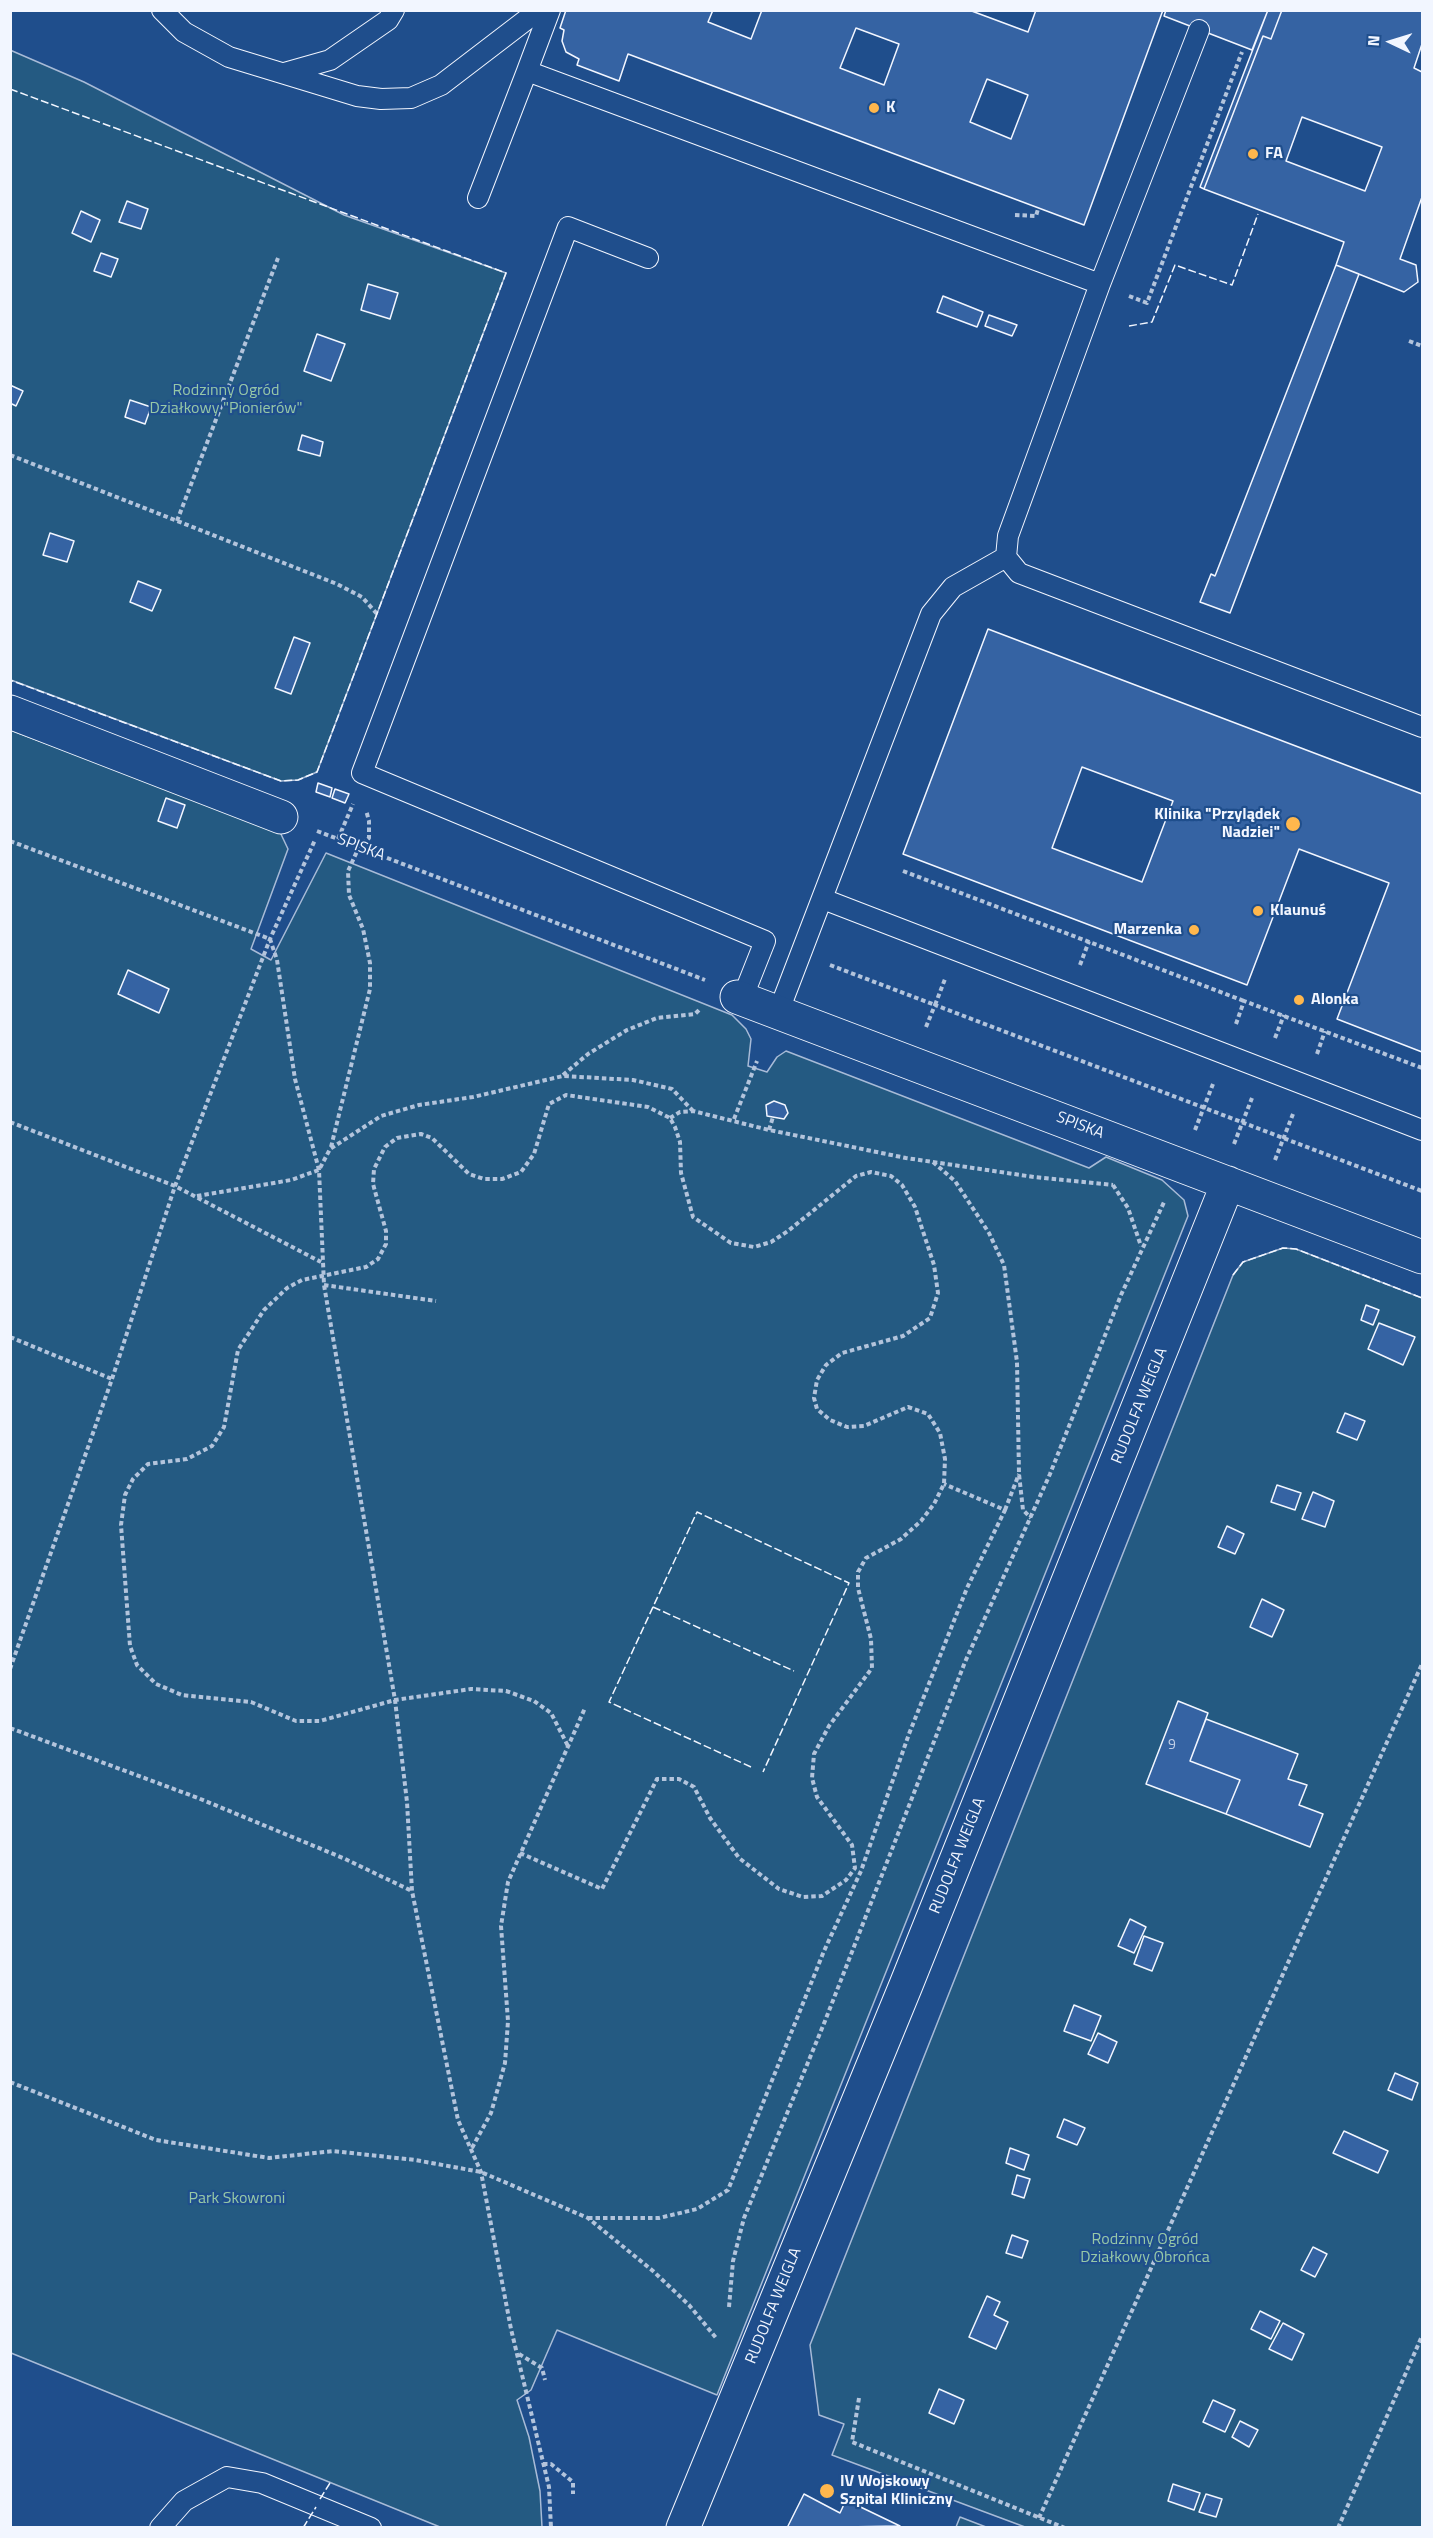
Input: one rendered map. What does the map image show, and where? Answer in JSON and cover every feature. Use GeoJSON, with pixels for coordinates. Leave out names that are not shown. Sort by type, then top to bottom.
{"type":"FeatureCollection","features":[{"type":"Feature","properties":{"kind":"street"},"geometry":{"type":"LineString","coordinates":[[10,712],[281,817]]}},
{"type":"Feature","properties":{"kind":"street","name":"SPISKA"},"geometry":{"type":"LineString","coordinates":[[730,993],[1422,1257]]}},
{"type":"Feature","properties":{"kind":"street","name":"RUDOLFA WEIGLA"},"geometry":{"type":"LineString","coordinates":[[683,2528],[910,1974],[1228,1183]]}},
{"type":"Feature","properties":{"kind":"lane"},"geometry":{"type":"LineString","coordinates":[[162,10],[184,32],[229,57],[357,96],[411,98],[441,85],[539,10]]}},
{"type":"Feature","properties":{"kind":"lane"},"geometry":{"type":"LineString","coordinates":[[284,73],[330,60],[388,20],[394,10]]}},
{"type":"Feature","properties":{"kind":"lane"},"geometry":{"type":"LineString","coordinates":[[478,198],[550,10]]}},
{"type":"Feature","properties":{"kind":"lane"},"geometry":{"type":"LineString","coordinates":[[1199,30],[1100,284],[1008,536],[1006,557],[1020,573],[1422,727]]}},
{"type":"Feature","properties":{"kind":"lane"},"geometry":{"type":"LineString","coordinates":[[527,71],[1100,284]]}},
{"type":"Feature","properties":{"kind":"lane"},"geometry":{"type":"LineString","coordinates":[[648,258],[568,227],[362,772],[765,941],[730,993]]}},
{"type":"Feature","properties":{"kind":"lane"},"geometry":{"type":"LineString","coordinates":[[778,1013],[931,614],[953,587],[1006,557]]}},
{"type":"Feature","properties":{"kind":"lane"},"geometry":{"type":"LineString","coordinates":[[823,899],[1422,1130]]}},
{"type":"Feature","properties":{"kind":"lane"},"geometry":{"type":"LineString","coordinates":[[160,2528],[184,2501],[227,2477],[262,2483],[371,2528]]}},
{"type":"Feature","properties":{"kind":"path"},"geometry":{"type":"LineString","coordinates":[[1100,284],[1147,303],[1242,52]]}},
{"type":"Feature","properties":{"kind":"path"},"geometry":{"type":"LineString","coordinates":[[177,521],[278,258]]}},
{"type":"Feature","properties":{"kind":"path"},"geometry":{"type":"LineString","coordinates":[[1409,341],[1422,346]]}},
{"type":"Feature","properties":{"kind":"path"},"geometry":{"type":"LineString","coordinates":[[10,454],[337,584],[362,597],[378,615]]}},
{"type":"Feature","properties":{"kind":"path"},"geometry":{"type":"LineString","coordinates":[[338,839],[356,796]]}},
{"type":"Feature","properties":{"kind":"path"},"geometry":{"type":"LineString","coordinates":[[197,1196],[291,1180],[320,1170],[330,1149],[370,989],[370,963],[363,929],[349,895],[348,871],[359,847],[369,838],[369,821],[362,800]]}},
{"type":"Feature","properties":{"kind":"path","name":"SPISKA"},"geometry":{"type":"LineString","coordinates":[[281,817],[730,993]]}},
{"type":"Feature","properties":{"kind":"path"},"geometry":{"type":"LineString","coordinates":[[10,1669],[112,1378],[175,1186],[270,939],[318,832]]}},
{"type":"Feature","properties":{"kind":"path"},"geometry":{"type":"LineString","coordinates":[[10,842],[270,939]]}},
{"type":"Feature","properties":{"kind":"path"},"geometry":{"type":"LineString","coordinates":[[903,871],[1244,1001]]}},
{"type":"Feature","properties":{"kind":"path"},"geometry":{"type":"LineString","coordinates":[[270,939],[277,960],[295,1079],[320,1170],[321,1263],[395,1700],[407,1803],[412,1891],[458,2120],[481,2172],[511,2329],[519,2354],[549,2487],[551,2528]]}},
{"type":"Feature","properties":{"kind":"path"},"geometry":{"type":"LineString","coordinates":[[922,1036],[956,951]]}},
{"type":"Feature","properties":{"kind":"path"},"geometry":{"type":"LineString","coordinates":[[801,955],[1422,1191]]}},
{"type":"Feature","properties":{"kind":"path"},"geometry":{"type":"LineString","coordinates":[[563,1076],[588,1054],[627,1030],[657,1018],[695,1014],[704,1004]]}},
{"type":"Feature","properties":{"kind":"path"},"geometry":{"type":"LineString","coordinates":[[1284,1015],[1422,1068]]}},
{"type":"Feature","properties":{"kind":"path"},"geometry":{"type":"LineString","coordinates":[[734,1119],[757,1061]]}},
{"type":"Feature","properties":{"kind":"path"},"geometry":{"type":"LineString","coordinates":[[330,1149],[381,1116],[418,1105],[473,1097],[563,1076],[633,1080],[672,1089],[693,1111]]}},
{"type":"Feature","properties":{"kind":"path"},"geometry":{"type":"LineString","coordinates":[[520,1853],[602,1889],[657,1779],[679,1779],[694,1787],[710,1818],[739,1857],[779,1889],[803,1898],[822,1896],[846,1880],[855,1868],[852,1845],[817,1797],[812,1778],[814,1754],[829,1726],[872,1668],[871,1639],[858,1587],[858,1572],[866,1558],[901,1539],[921,1521],[934,1504],[944,1484],[945,1460],[940,1433],[928,1414],[908,1407],[864,1426],[847,1427],[830,1420],[817,1409],[814,1398],[817,1380],[826,1365],[842,1353],[903,1336],[930,1318],[938,1293],[934,1265],[915,1207],[902,1185],[891,1176],[871,1172],[856,1176],[808,1216],[771,1242],[754,1246],[731,1243],[693,1217],[681,1173],[680,1142],[670,1118],[648,1107],[566,1095],[549,1104],[534,1154],[521,1172],[502,1179],[484,1179],[469,1174],[432,1138],[421,1134],[397,1138],[385,1147],[374,1168],[373,1184],[386,1231],[386,1244],[378,1259],[366,1267],[302,1280],[287,1288],[253,1323],[238,1350],[224,1427],[212,1446],[187,1459],[148,1464],[133,1479],[125,1495],[121,1525],[130,1646],[137,1665],[156,1684],[182,1695],[251,1702],[296,1721],[320,1721],[395,1700],[471,1689],[506,1691],[534,1701],[551,1713],[568,1746]]}},
{"type":"Feature","properties":{"kind":"path"},"geometry":{"type":"LineString","coordinates":[[1196,1129],[1204,1107]]}},
{"type":"Feature","properties":{"kind":"path"},"geometry":{"type":"LineString","coordinates":[[670,1118],[680,1112],[693,1111],[734,1119],[769,1130],[932,1162],[1034,1177],[1113,1185]]}},
{"type":"Feature","properties":{"kind":"path"},"geometry":{"type":"LineString","coordinates":[[769,1130],[773,1117]]}},
{"type":"Feature","properties":{"kind":"path"},"geometry":{"type":"LineString","coordinates":[[10,1122],[175,1186],[321,1263]]}},
{"type":"Feature","properties":{"kind":"path"},"geometry":{"type":"LineString","coordinates":[[1234,1144],[1243,1122]]}},
{"type":"Feature","properties":{"kind":"path"},"geometry":{"type":"LineString","coordinates":[[1273,1166],[1283,1138]]}},
{"type":"Feature","properties":{"kind":"path"},"geometry":{"type":"LineString","coordinates":[[932,1162],[955,1181],[989,1233],[1004,1265],[1017,1362],[1019,1474],[1023,1509],[1031,1518]]}},
{"type":"Feature","properties":{"kind":"path"},"geometry":{"type":"LineString","coordinates":[[729,2314],[733,2261],[744,2218],[825,2021],[965,1662],[1031,1518],[1141,1246],[1181,1164]]}},
{"type":"Feature","properties":{"kind":"path"},"geometry":{"type":"LineString","coordinates":[[1108,1177],[1128,1208],[1141,1246]]}},
{"type":"Feature","properties":{"kind":"path"},"geometry":{"type":"LineString","coordinates":[[324,1285],[436,1301]]}},
{"type":"Feature","properties":{"kind":"path"},"geometry":{"type":"LineString","coordinates":[[10,1337],[112,1378]]}},
{"type":"Feature","properties":{"kind":"path"},"geometry":{"type":"LineString","coordinates":[[588,2218],[659,2218],[696,2209],[728,2190],[824,1951],[861,1870],[909,1734],[967,1588],[1005,1510],[1019,1474]]}},
{"type":"Feature","properties":{"kind":"path"},"geometry":{"type":"LineString","coordinates":[[944,1484],[1005,1510]]}},
{"type":"Feature","properties":{"kind":"path"},"geometry":{"type":"LineString","coordinates":[[1040,2518],[1422,1664]]}},
{"type":"Feature","properties":{"kind":"path"},"geometry":{"type":"LineString","coordinates":[[471,2149],[491,2114],[505,2063],[508,2021],[501,1926],[508,1882],[585,1708]]}},
{"type":"Feature","properties":{"kind":"path"},"geometry":{"type":"LineString","coordinates":[[10,1728],[198,1798],[343,1858],[412,1891]]}},
{"type":"Feature","properties":{"kind":"path"},"geometry":{"type":"LineString","coordinates":[[855,1868],[861,1870]]}},
{"type":"Feature","properties":{"kind":"path"},"geometry":{"type":"LineString","coordinates":[[10,2082],[156,2140],[269,2157],[333,2151],[415,2160],[481,2172],[588,2218],[653,2271],[689,2305],[719,2341]]}},
{"type":"Feature","properties":{"kind":"path"},"geometry":{"type":"LineString","coordinates":[[1338,2528],[1422,2336]]}},
{"type":"Feature","properties":{"kind":"path"},"geometry":{"type":"LineString","coordinates":[[519,2354],[542,2368],[544,2380]]}},
{"type":"Feature","properties":{"kind":"path"},"geometry":{"type":"LineString","coordinates":[[859,2398],[852,2442],[1065,2528]]}},
{"type":"Feature","properties":{"kind":"path"},"geometry":{"type":"LineString","coordinates":[[543,2464],[551,2464],[573,2482],[573,2494]]}},
{"type":"Feature","properties":{"kind":"green space","name":"Rodzinny Ogród Działkowy \"Pionierów\""},"geometry":{"type":"Polygon","coordinates":[[[10,50],[84,82],[344,215],[506,273],[317,772],[298,780],[281,781],[11,680],[10,50]]]}},
{"type":"Feature","properties":{"kind":"green space","name":"Park Skowroni"},"geometry":{"type":"Polygon","coordinates":[[[10,730],[279,830],[288,849],[251,949],[271,960],[326,853],[732,1015],[746,1029],[751,1039],[748,1066],[767,1072],[777,1057],[786,1051],[1089,1168],[1106,1157],[1162,1180],[1184,1200],[1188,1216],[717,2395],[557,2330],[531,2390],[517,2400],[529,2437],[540,2491],[542,2527],[440,2527],[11,2353],[10,730]]]}},
{"type":"Feature","properties":{"kind":"green space","name":"Rodzinny Ogród Działkowy Obrońca"},"geometry":{"type":"Polygon","coordinates":[[[1283,1248],[1296,1249],[1422,1298],[1422,2527],[1025,2527],[832,2455],[844,2424],[819,2415],[810,2345],[1233,1275],[1243,1262],[1283,1248]]]}},
{"type":"Feature","properties":{"kind":"green space"},"geometry":{"type":"Polygon","coordinates":[[[960,2517],[986,2527],[956,2527],[960,2517]]]}},
{"type":"Feature","properties":{"kind":"building","name":"K"},"geometry":{"type":"Polygon","coordinates":[[[566,10],[713,10],[708,22],[751,39],[762,10],[969,10],[1028,32],[1036,10],[1163,10],[1084,225],[628,54],[619,81],[577,65],[579,59],[566,52],[562,41],[564,30],[560,28],[566,10]],[[856,28],[840,68],[884,85],[899,44],[856,28]],[[987,79],[970,122],[1011,139],[1028,95],[987,79]]]}},
{"type":"Feature","properties":{"kind":"building"},"geometry":{"type":"Polygon","coordinates":[[[1166,10],[1268,10],[1252,50],[1164,16],[1166,10]]]}},
{"type":"Feature","properties":{"kind":"building"},"geometry":{"type":"Polygon","coordinates":[[[1268,10],[1282,10],[1271,39],[1263,36],[1204,189],[1200,187],[1268,10]]]}},
{"type":"Feature","properties":{"kind":"building","name":"FA"},"geometry":{"type":"Polygon","coordinates":[[[1282,10],[1422,10],[1422,44],[1414,68],[1422,72],[1422,197],[1400,259],[1416,265],[1418,282],[1404,292],[1336,265],[1344,242],[1204,189],[1263,36],[1271,39],[1282,10]],[[1302,117],[1286,161],[1365,191],[1382,147],[1302,117]]]}},
{"type":"Feature","properties":{"kind":"building"},"geometry":{"type":"Polygon","coordinates":[[[127,201],[148,209],[141,229],[119,222],[127,201]]]}},
{"type":"Feature","properties":{"kind":"building"},"geometry":{"type":"Polygon","coordinates":[[[81,211],[100,220],[91,242],[72,233],[81,211]]]}},
{"type":"Feature","properties":{"kind":"building"},"geometry":{"type":"Polygon","coordinates":[[[101,253],[118,259],[111,277],[94,271],[101,253]]]}},
{"type":"Feature","properties":{"kind":"building"},"geometry":{"type":"Polygon","coordinates":[[[1336,265],[1359,274],[1230,613],[1200,602],[1211,574],[1215,576],[1336,265]]]}},
{"type":"Feature","properties":{"kind":"building"},"geometry":{"type":"Polygon","coordinates":[[[368,284],[398,293],[390,319],[361,310],[368,284]]]}},
{"type":"Feature","properties":{"kind":"building"},"geometry":{"type":"Polygon","coordinates":[[[943,296],[983,312],[977,327],[937,312],[943,296]]]}},
{"type":"Feature","properties":{"kind":"building"},"geometry":{"type":"Polygon","coordinates":[[[989,315],[1017,325],[1012,336],[985,326],[989,315]]]}},
{"type":"Feature","properties":{"kind":"building"},"geometry":{"type":"Polygon","coordinates":[[[317,334],[345,344],[331,381],[304,371],[317,334]]]}},
{"type":"Feature","properties":{"kind":"building"},"geometry":{"type":"Polygon","coordinates":[[[10,385],[23,391],[16,406],[10,403],[10,385]]]}},
{"type":"Feature","properties":{"kind":"building"},"geometry":{"type":"Polygon","coordinates":[[[130,400],[151,407],[145,424],[125,417],[130,400]]]}},
{"type":"Feature","properties":{"kind":"building"},"geometry":{"type":"Polygon","coordinates":[[[302,435],[323,442],[320,456],[298,450],[302,435]]]}},
{"type":"Feature","properties":{"kind":"building"},"geometry":{"type":"Polygon","coordinates":[[[50,533],[74,541],[67,562],[43,555],[50,533]]]}},
{"type":"Feature","properties":{"kind":"building"},"geometry":{"type":"Polygon","coordinates":[[[138,581],[161,590],[152,611],[130,602],[138,581]]]}},
{"type":"Feature","properties":{"kind":"building","name":"Klinika \"Przylądek Nadziei\""},"geometry":{"type":"Polygon","coordinates":[[[988,629],[1422,794],[1422,1052],[1337,1019],[1389,883],[1299,849],[1247,985],[903,854],[988,629]],[[1082,767],[1052,848],[1142,882],[1173,801],[1082,767]]]}},
{"type":"Feature","properties":{"kind":"building"},"geometry":{"type":"Polygon","coordinates":[[[294,637],[310,643],[291,694],[275,688],[294,637]]]}},
{"type":"Feature","properties":{"kind":"building"},"geometry":{"type":"Polygon","coordinates":[[[318,783],[332,788],[330,797],[316,792],[318,783]]]}},
{"type":"Feature","properties":{"kind":"building"},"geometry":{"type":"Polygon","coordinates":[[[335,789],[349,794],[345,803],[332,798],[335,789]]]}},
{"type":"Feature","properties":{"kind":"building"},"geometry":{"type":"Polygon","coordinates":[[[166,798],[185,805],[177,828],[158,821],[166,798]]]}},
{"type":"Feature","properties":{"kind":"building"},"geometry":{"type":"Polygon","coordinates":[[[128,970],[169,989],[159,1013],[118,994],[128,970]]]}},
{"type":"Feature","properties":{"kind":"building"},"geometry":{"type":"Polygon","coordinates":[[[774,1101],[785,1105],[788,1113],[784,1119],[767,1116],[766,1105],[774,1101]]]}},
{"type":"Feature","properties":{"kind":"building"},"geometry":{"type":"Polygon","coordinates":[[[1366,1305],[1379,1310],[1373,1325],[1361,1320],[1366,1305]]]}},
{"type":"Feature","properties":{"kind":"building"},"geometry":{"type":"Polygon","coordinates":[[[1379,1323],[1415,1337],[1403,1365],[1368,1349],[1379,1323]]]}},
{"type":"Feature","properties":{"kind":"building"},"geometry":{"type":"Polygon","coordinates":[[[1345,1413],[1365,1421],[1357,1440],[1337,1432],[1345,1413]]]}},
{"type":"Feature","properties":{"kind":"building"},"geometry":{"type":"Polygon","coordinates":[[[1277,1485],[1301,1493],[1295,1510],[1271,1502],[1277,1485]]]}},
{"type":"Feature","properties":{"kind":"building"},"geometry":{"type":"Polygon","coordinates":[[[1313,1492],[1334,1501],[1325,1527],[1302,1519],[1313,1492]]]}},
{"type":"Feature","properties":{"kind":"building"},"geometry":{"type":"Polygon","coordinates":[[[1227,1526],[1244,1534],[1235,1554],[1218,1547],[1227,1526]]]}},
{"type":"Feature","properties":{"kind":"building"},"geometry":{"type":"Polygon","coordinates":[[[1262,1599],[1284,1610],[1272,1637],[1250,1627],[1262,1599]]]}},
{"type":"Feature","properties":{"kind":"building"},"geometry":{"type":"Polygon","coordinates":[[[1178,1701],[1208,1713],[1190,1761],[1240,1780],[1226,1814],[1146,1784],[1178,1701]]]}},
{"type":"Feature","properties":{"kind":"building"},"geometry":{"type":"Polygon","coordinates":[[[1206,1719],[1298,1754],[1288,1779],[1307,1785],[1299,1805],[1323,1814],[1310,1847],[1226,1814],[1240,1780],[1190,1761],[1206,1719]]]}},
{"type":"Feature","properties":{"kind":"building"},"geometry":{"type":"Polygon","coordinates":[[[1130,1919],[1146,1927],[1134,1953],[1118,1946],[1130,1919]]]}},
{"type":"Feature","properties":{"kind":"building"},"geometry":{"type":"Polygon","coordinates":[[[1144,1936],[1163,1943],[1152,1971],[1134,1964],[1144,1936]]]}},
{"type":"Feature","properties":{"kind":"building"},"geometry":{"type":"Polygon","coordinates":[[[1074,2005],[1101,2016],[1091,2041],[1064,2031],[1074,2005]]]}},
{"type":"Feature","properties":{"kind":"building"},"geometry":{"type":"Polygon","coordinates":[[[1098,2033],[1117,2042],[1108,2063],[1088,2054],[1098,2033]]]}},
{"type":"Feature","properties":{"kind":"building"},"geometry":{"type":"Polygon","coordinates":[[[1395,2073],[1418,2083],[1412,2100],[1388,2090],[1395,2073]]]}},
{"type":"Feature","properties":{"kind":"building"},"geometry":{"type":"Polygon","coordinates":[[[1064,2119],[1085,2128],[1077,2145],[1057,2137],[1064,2119]]]}},
{"type":"Feature","properties":{"kind":"building"},"geometry":{"type":"Polygon","coordinates":[[[1344,2131],[1388,2151],[1378,2173],[1333,2153],[1344,2131]]]}},
{"type":"Feature","properties":{"kind":"building"},"geometry":{"type":"Polygon","coordinates":[[[1010,2148],[1029,2155],[1024,2170],[1006,2163],[1010,2148]]]}},
{"type":"Feature","properties":{"kind":"building"},"geometry":{"type":"Polygon","coordinates":[[[1017,2175],[1030,2179],[1024,2198],[1012,2194],[1017,2175]]]}},
{"type":"Feature","properties":{"kind":"building"},"geometry":{"type":"Polygon","coordinates":[[[1012,2235],[1028,2241],[1022,2258],[1006,2253],[1012,2235]]]}},
{"type":"Feature","properties":{"kind":"building"},"geometry":{"type":"Polygon","coordinates":[[[1313,2247],[1327,2254],[1315,2277],[1301,2270],[1313,2247]]]}},
{"type":"Feature","properties":{"kind":"building"},"geometry":{"type":"Polygon","coordinates":[[[987,2296],[1000,2302],[994,2315],[1008,2322],[996,2349],[969,2337],[987,2296]]]}},
{"type":"Feature","properties":{"kind":"building"},"geometry":{"type":"Polygon","coordinates":[[[1260,2311],[1280,2321],[1271,2339],[1251,2329],[1260,2311]]]}},
{"type":"Feature","properties":{"kind":"building"},"geometry":{"type":"Polygon","coordinates":[[[1283,2323],[1304,2334],[1292,2360],[1269,2349],[1283,2323]]]}},
{"type":"Feature","properties":{"kind":"building"},"geometry":{"type":"Polygon","coordinates":[[[939,2389],[964,2400],[954,2424],[929,2413],[939,2389]]]}},
{"type":"Feature","properties":{"kind":"building"},"geometry":{"type":"Polygon","coordinates":[[[1213,2400],[1235,2410],[1225,2432],[1203,2422],[1213,2400]]]}},
{"type":"Feature","properties":{"kind":"building"},"geometry":{"type":"Polygon","coordinates":[[[1240,2421],[1258,2430],[1249,2447],[1232,2437],[1240,2421]]]}},
{"type":"Feature","properties":{"kind":"building"},"geometry":{"type":"Polygon","coordinates":[[[1173,2484],[1200,2493],[1194,2510],[1168,2501],[1173,2484]]]}},
{"type":"Feature","properties":{"kind":"building"},"geometry":{"type":"Polygon","coordinates":[[[804,2494],[840,2513],[846,2500],[900,2526],[787,2528],[804,2494]]]}},
{"type":"Feature","properties":{"kind":"building"},"geometry":{"type":"Polygon","coordinates":[[[1206,2494],[1222,2499],[1216,2517],[1199,2512],[1206,2494]]]}},
{"type":"Feature","properties":{"kind":"fence"},"geometry":{"type":"LineString","coordinates":[[10,89],[506,273],[317,772],[298,780],[281,781],[10,680]]}},
{"type":"Feature","properties":{"kind":"fence"},"geometry":{"type":"LineString","coordinates":[[1129,326],[1152,322],[1175,265],[1232,285],[1258,214]]}},
{"type":"Feature","properties":{"kind":"fence"},"geometry":{"type":"LineString","coordinates":[[1233,1275],[1243,1262],[1283,1248],[1296,1249],[1422,1298]]}},
{"type":"Feature","properties":{"kind":"fence"},"geometry":{"type":"LineString","coordinates":[[751,1767],[609,1702],[697,1512],[849,1583],[763,1772]]}},
{"type":"Feature","properties":{"kind":"fence"},"geometry":{"type":"LineString","coordinates":[[653,1607],[794,1671]]}},
{"type":"Feature","properties":{"kind":"fence"},"geometry":{"type":"LineString","coordinates":[[320,2499],[330,2483]]}},
{"type":"Feature","properties":{"kind":"fence"},"geometry":{"type":"LineString","coordinates":[[303,2528],[316,2507]]}},
{"type":"Feature","properties":{"kind":"place","name":"K"},"geometry":{"type":"Point","coordinates":[874,108]}},
{"type":"Feature","properties":{"kind":"place","name":"FA"},"geometry":{"type":"Point","coordinates":[1253,154]}},
{"type":"Feature","properties":{"kind":"place","name":"Klinika \"Przylądek Nadziei\""},"geometry":{"type":"Point","coordinates":[1293,824]}},
{"type":"Feature","properties":{"kind":"place","name":"Klaunuś"},"geometry":{"type":"Point","coordinates":[1258,911]}},
{"type":"Feature","properties":{"kind":"place","name":"Marzenka"},"geometry":{"type":"Point","coordinates":[1194,930]}},
{"type":"Feature","properties":{"kind":"place","name":"Alonka"},"geometry":{"type":"Point","coordinates":[1299,1000]}},
{"type":"Feature","properties":{"kind":"place","name":"IV Wojskowy Szpital Kliniczny"},"geometry":{"type":"Point","coordinates":[827,2491]}}]}
